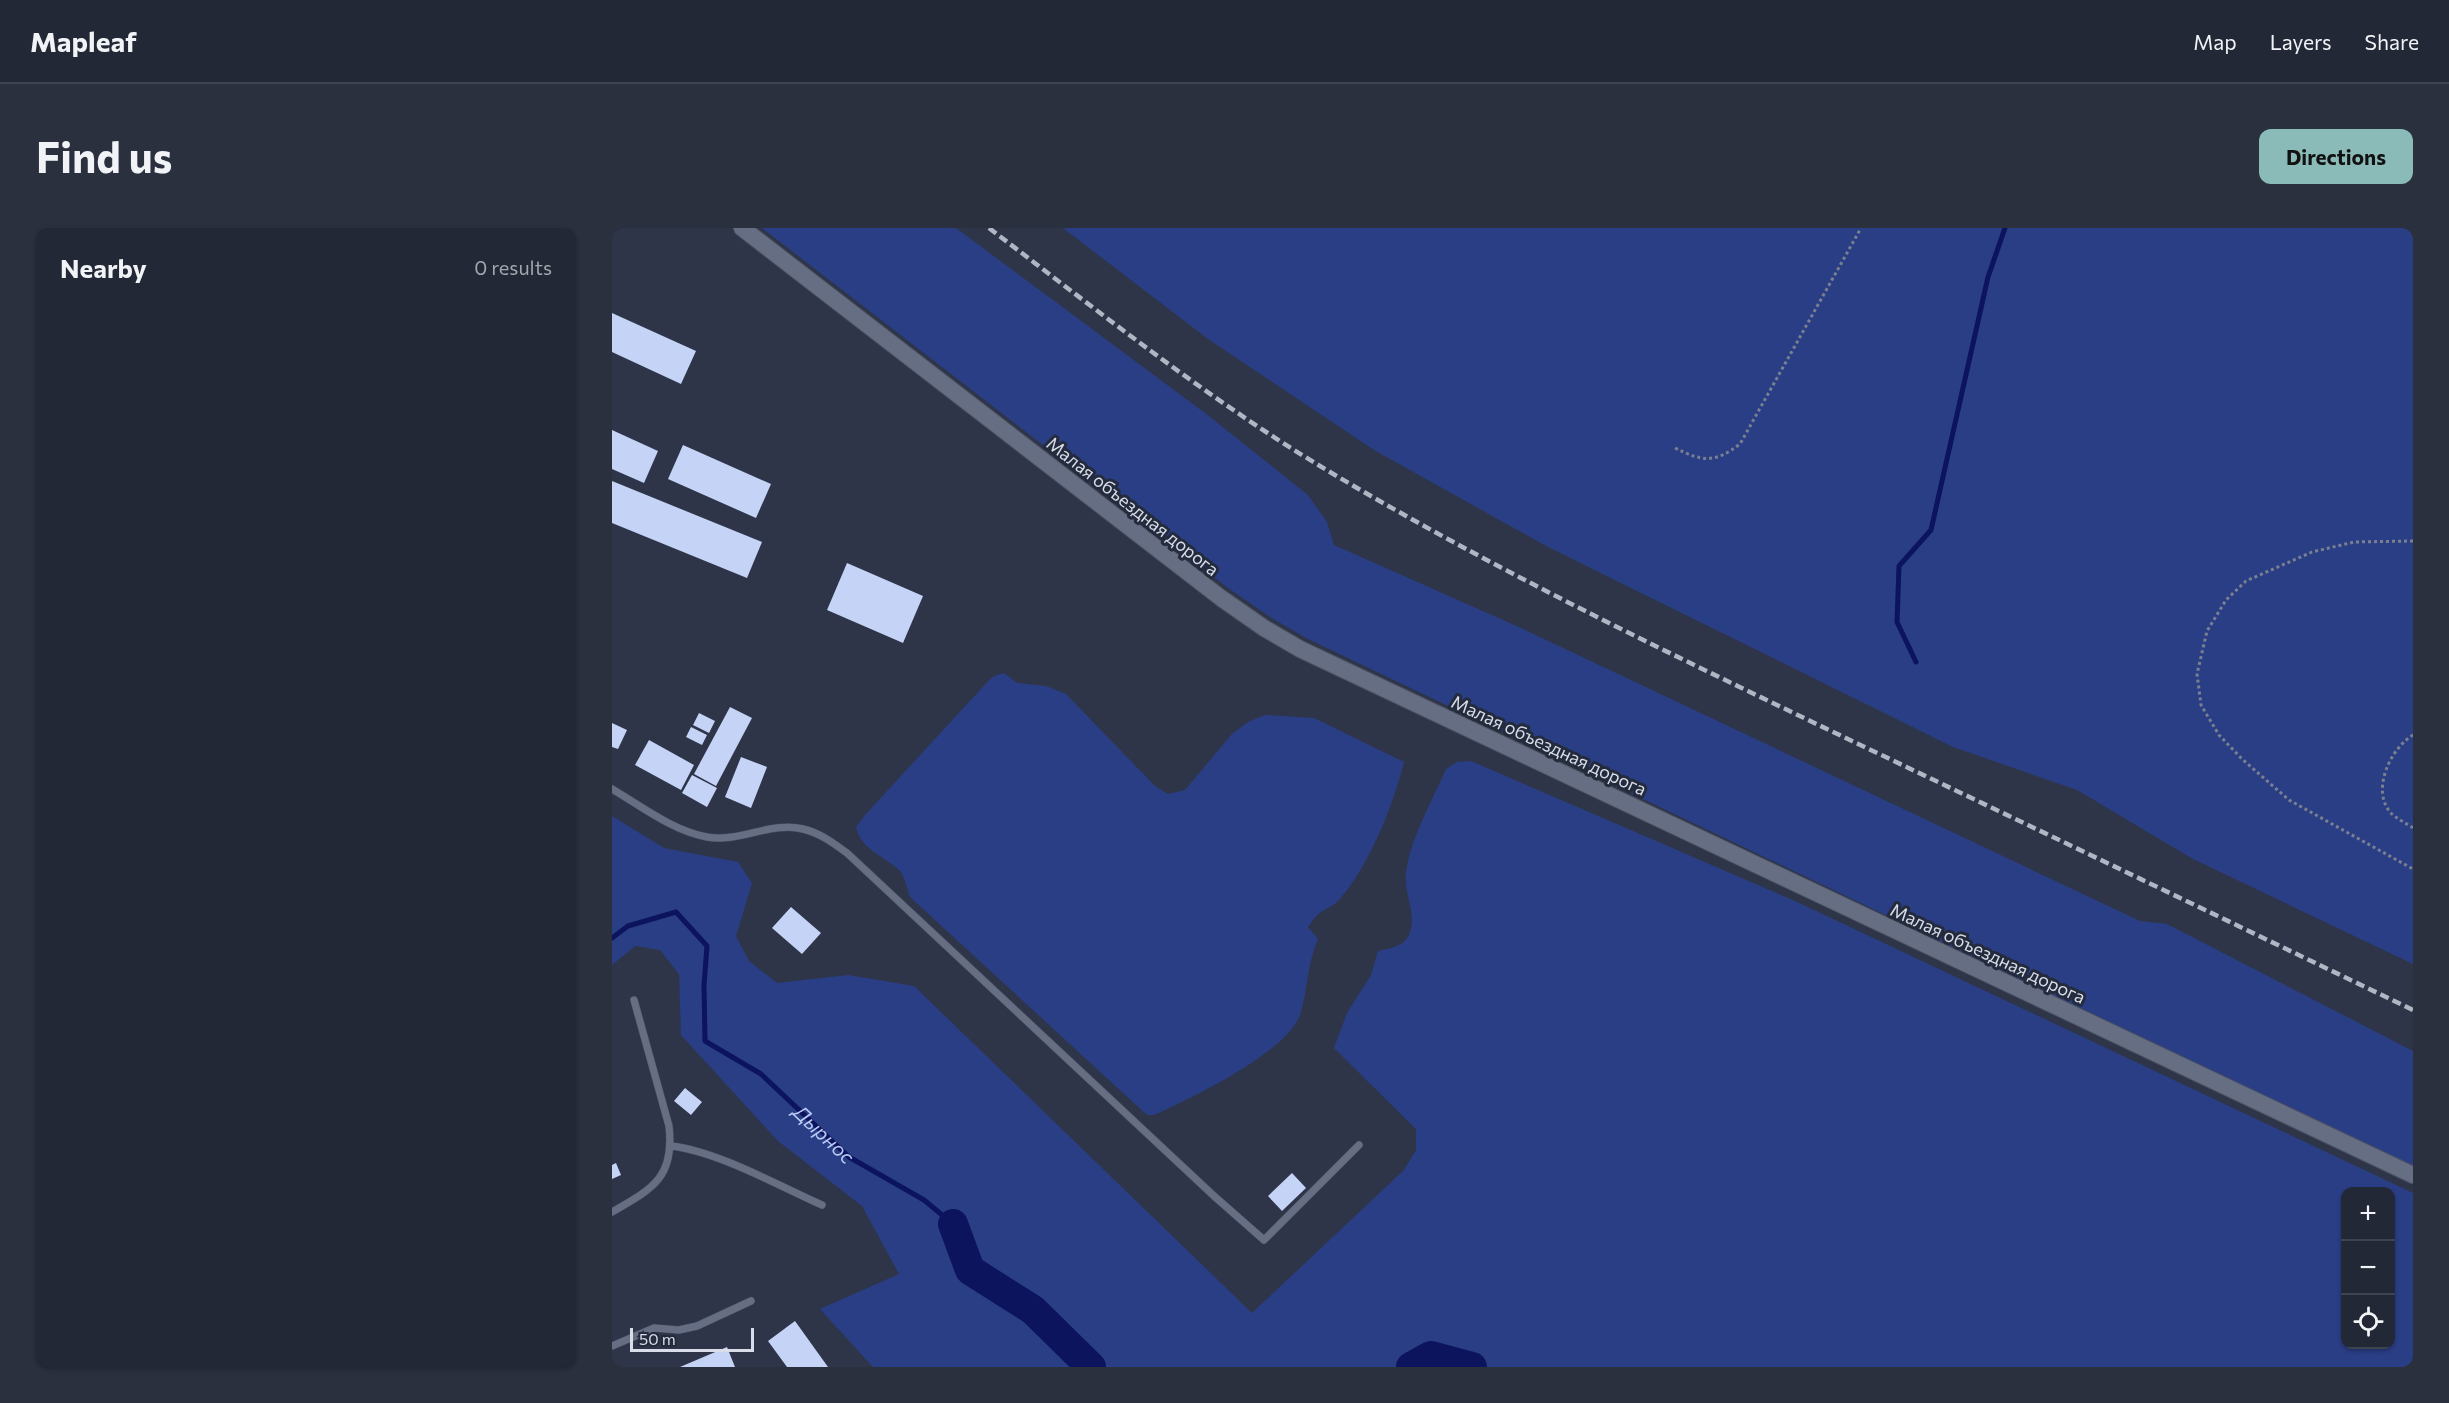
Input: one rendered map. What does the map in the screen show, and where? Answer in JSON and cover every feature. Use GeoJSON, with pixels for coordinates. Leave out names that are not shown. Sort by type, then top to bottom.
{"type":"FeatureCollection","features":[{"type":"Feature","properties":{"kind":"street","name":"Малая объездная дорога"},"geometry":{"type":"LineString","coordinates":[[742,228],[1221,598],[1264,628],[1300,649],[2413,1175]]}},
{"type":"Feature","properties":{"kind":"lane"},"geometry":{"type":"LineString","coordinates":[[612,789],[685,831],[708,837],[732,838],[783,827],[802,828],[830,841],[856,861],[1264,1240],[1359,1145]]}},
{"type":"Feature","properties":{"kind":"lane"},"geometry":{"type":"LineString","coordinates":[[612,1212],[649,1191],[667,1167],[671,1146],[669,1126],[634,1000]]}},
{"type":"Feature","properties":{"kind":"lane"},"geometry":{"type":"LineString","coordinates":[[671,1146],[687,1148],[711,1156],[822,1205]]}},
{"type":"Feature","properties":{"kind":"lane"},"geometry":{"type":"LineString","coordinates":[[612,1346],[654,1328],[679,1330],[698,1326],[751,1301]]}},
{"type":"Feature","properties":{"kind":"path"},"geometry":{"type":"LineString","coordinates":[[1675,448],[1697,459],[1725,455],[1740,444],[1861,228]]}},
{"type":"Feature","properties":{"kind":"path"},"geometry":{"type":"LineString","coordinates":[[2413,541],[2354,542],[2312,552],[2246,581],[2226,600],[2207,631],[2197,674],[2200,705],[2219,735],[2242,759],[2289,800],[2413,869]]}},
{"type":"Feature","properties":{"kind":"path"},"geometry":{"type":"LineString","coordinates":[[2413,735],[2407,738],[2389,760],[2381,789],[2389,812],[2413,828]]}},
{"type":"Feature","properties":{"kind":"shaded area"},"geometry":{"type":"Polygon","coordinates":[[[762,228],[956,228],[1205,413],[1308,495],[1327,522],[1334,545],[1521,628],[2140,921],[2167,924],[2413,1051],[2413,1167],[1306,638],[1228,588],[762,228]]]}},
{"type":"Feature","properties":{"kind":"shaded area"},"geometry":{"type":"Polygon","coordinates":[[[1063,228],[2413,228],[2413,964],[2193,859],[2077,790],[1953,747],[1548,547],[1374,450],[1208,339],[1063,228]]]}},
{"type":"Feature","properties":{"kind":"shaded area"},"geometry":{"type":"Polygon","coordinates":[[[1004,673],[1017,683],[1046,686],[1066,694],[1155,786],[1168,794],[1185,790],[1232,734],[1248,722],[1265,715],[1314,718],[1404,762],[1387,816],[1370,853],[1339,900],[1318,914],[1308,927],[1318,939],[1314,948],[1300,1015],[1291,1030],[1257,1059],[1235,1073],[1154,1115],[1147,1115],[910,897],[899,870],[868,847],[856,827],[992,677],[1004,673]]]}},
{"type":"Feature","properties":{"kind":"shaded area"},"geometry":{"type":"Polygon","coordinates":[[[1471,761],[1795,901],[2413,1193],[2413,1367],[873,1367],[820,1309],[899,1274],[862,1206],[778,1141],[681,1035],[679,974],[660,950],[635,946],[612,965],[612,816],[664,848],[738,862],[752,883],[736,936],[749,961],[777,983],[848,975],[914,986],[1252,1313],[1404,1170],[1416,1150],[1416,1129],[1334,1048],[1347,1013],[1371,975],[1378,951],[1400,945],[1409,935],[1412,919],[1406,888],[1406,872],[1417,833],[1446,769],[1457,762],[1471,761]]]}},
{"type":"Feature","properties":{"kind":"building"},"geometry":{"type":"Polygon","coordinates":[[[612,313],[696,351],[681,384],[612,352],[612,313]]]}},
{"type":"Feature","properties":{"kind":"building"},"geometry":{"type":"Polygon","coordinates":[[[612,430],[658,451],[644,483],[612,469],[612,430]]]}},
{"type":"Feature","properties":{"kind":"building"},"geometry":{"type":"Polygon","coordinates":[[[683,445],[771,484],[756,518],[668,479],[683,445]]]}},
{"type":"Feature","properties":{"kind":"building"},"geometry":{"type":"Polygon","coordinates":[[[612,481],[762,542],[747,578],[612,523],[612,481]]]}},
{"type":"Feature","properties":{"kind":"building"},"geometry":{"type":"Polygon","coordinates":[[[847,563],[923,596],[903,643],[827,610],[847,563]]]}},
{"type":"Feature","properties":{"kind":"building"},"geometry":{"type":"Polygon","coordinates":[[[730,707],[752,718],[716,786],[694,774],[730,707]]]}},
{"type":"Feature","properties":{"kind":"building"},"geometry":{"type":"Polygon","coordinates":[[[699,713],[715,721],[709,733],[693,725],[699,713]]]}},
{"type":"Feature","properties":{"kind":"building"},"geometry":{"type":"Polygon","coordinates":[[[612,723],[627,730],[618,749],[612,747],[612,723]]]}},
{"type":"Feature","properties":{"kind":"building"},"geometry":{"type":"Polygon","coordinates":[[[691,727],[707,735],[702,745],[686,737],[691,727]]]}},
{"type":"Feature","properties":{"kind":"building"},"geometry":{"type":"Polygon","coordinates":[[[649,740],[694,765],[681,790],[635,765],[649,740]]]}},
{"type":"Feature","properties":{"kind":"building"},"geometry":{"type":"Polygon","coordinates":[[[741,757],[767,767],[751,808],[725,797],[741,757]]]}},
{"type":"Feature","properties":{"kind":"building"},"geometry":{"type":"Polygon","coordinates":[[[692,775],[717,788],[707,807],[682,793],[692,775]]]}},
{"type":"Feature","properties":{"kind":"building"},"geometry":{"type":"Polygon","coordinates":[[[791,907],[821,933],[802,954],[772,928],[791,907]]]}},
{"type":"Feature","properties":{"kind":"building"},"geometry":{"type":"Polygon","coordinates":[[[685,1088],[702,1102],[691,1115],[674,1101],[685,1088]]]}},
{"type":"Feature","properties":{"kind":"building"},"geometry":{"type":"Polygon","coordinates":[[[616,1163],[621,1175],[612,1179],[612,1165],[616,1163]]]}},
{"type":"Feature","properties":{"kind":"building"},"geometry":{"type":"Polygon","coordinates":[[[1292,1173],[1306,1188],[1282,1211],[1268,1196],[1292,1173]]]}},
{"type":"Feature","properties":{"kind":"building"},"geometry":{"type":"Polygon","coordinates":[[[795,1321],[828,1367],[787,1367],[768,1341],[795,1321]]]}},
{"type":"Feature","properties":{"kind":"building"},"geometry":{"type":"Polygon","coordinates":[[[727,1347],[735,1367],[680,1367],[727,1347]]]}},
{"type":"Feature","properties":{"kind":"waterway"},"geometry":{"type":"LineString","coordinates":[[1916,662],[1897,622],[1899,566],[1931,530],[1988,277],[2005,228]]}},
{"type":"Feature","properties":{"kind":"waterway","name":"Дырнос"},"geometry":{"type":"LineString","coordinates":[[612,938],[628,926],[676,912],[707,946],[704,985],[705,1041],[761,1074],[849,1157],[924,1200],[953,1224]]}},
{"type":"Feature","properties":{"kind":"waterway","name":"Дырнос"},"geometry":{"type":"LineString","coordinates":[[953,1224],[970,1270],[1033,1310],[1091,1367]]}},
{"type":"Feature","properties":{"kind":"waterway","name":"Дырнос"},"geometry":{"type":"LineString","coordinates":[[1411,1367],[1431,1356],[1472,1367]]}},
{"type":"Feature","properties":{"kind":"railway"},"geometry":{"type":"LineString","coordinates":[[989,228],[1159,357],[1245,418],[1335,475],[1462,547],[1590,614],[1721,678],[2413,1010]]}}]}
